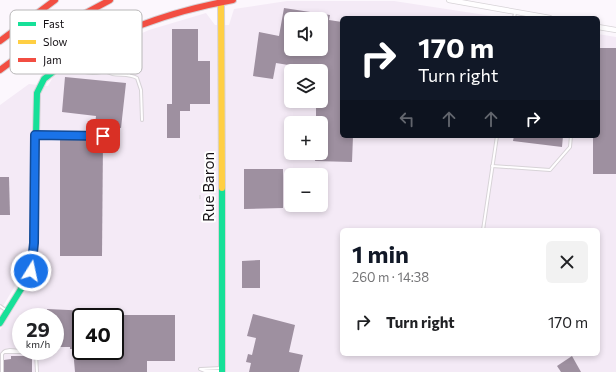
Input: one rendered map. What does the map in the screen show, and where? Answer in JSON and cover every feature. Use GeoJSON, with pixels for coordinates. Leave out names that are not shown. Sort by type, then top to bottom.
{"type":"FeatureCollection","features":[{"type":"Feature","properties":{"kind":"main road"},"geometry":{"type":"LineString","coordinates":[[42,10],[55,0]]}},
{"type":"Feature","properties":{"kind":"main road"},"geometry":{"type":"LineString","coordinates":[[91,10],[110,0]]}},
{"type":"Feature","properties":{"kind":"main road"},"geometry":{"type":"LineString","coordinates":[[142,23],[167,14],[233,0]]}},
{"type":"Feature","properties":{"kind":"main road","name":"Rue Baron"},"geometry":{"type":"LineString","coordinates":[[221,2],[222,370]]}},
{"type":"Feature","properties":{"kind":"main road"},"geometry":{"type":"LineString","coordinates":[[0,41],[10,34]]}},
{"type":"Feature","properties":{"kind":"main road"},"geometry":{"type":"LineString","coordinates":[[0,70],[10,63]]}},
{"type":"Feature","properties":{"kind":"main road"},"geometry":{"type":"LineString","coordinates":[[0,323],[26,281],[33,261],[35,101],[38,85],[49,74]]}},
{"type":"Feature","properties":{"kind":"street"},"geometry":{"type":"LineString","coordinates":[[449,0],[538,16]]}},
{"type":"Feature","properties":{"kind":"street"},"geometry":{"type":"LineString","coordinates":[[600,27],[616,30]]}},
{"type":"Feature","properties":{"kind":"lane"},"geometry":{"type":"LineString","coordinates":[[514,16],[515,12]]}},
{"type":"Feature","properties":{"kind":"lane"},"geometry":{"type":"LineString","coordinates":[[110,74],[137,78],[141,90],[142,120]]}},
{"type":"Feature","properties":{"kind":"lane"},"geometry":{"type":"LineString","coordinates":[[35,135],[103,136]]}},
{"type":"Feature","properties":{"kind":"lane"},"geometry":{"type":"LineString","coordinates":[[483,228],[497,138]]}},
{"type":"Feature","properties":{"kind":"lane"},"geometry":{"type":"LineString","coordinates":[[492,166],[550,170],[570,148],[571,138]]}},
{"type":"Feature","properties":{"kind":"lane"},"geometry":{"type":"LineString","coordinates":[[0,306],[8,311]]}},
{"type":"Feature","properties":{"kind":"lane"},"geometry":{"type":"LineString","coordinates":[[2,372],[1,354],[12,350]]}},
{"type":"Feature","properties":{"kind":"lane"},"geometry":{"type":"LineString","coordinates":[[4,352],[12,352]]}},
{"type":"Feature","properties":{"kind":"lane"},"geometry":{"type":"LineString","coordinates":[[37,360],[37,372]]}},
{"type":"Feature","properties":{"kind":"lane"},"geometry":{"type":"LineString","coordinates":[[200,370],[222,370]]}},
{"type":"Feature","properties":{"kind":"shaded area"},"geometry":{"type":"Polygon","coordinates":[[[287,1],[394,1],[492,16],[340,16],[340,138],[600,138],[600,34],[616,37],[616,372],[0,372],[0,330],[12,311],[12,360],[64,360],[64,308],[14,308],[31,282],[36,270],[25,269],[0,311],[0,105],[29,84],[48,86],[53,77],[58,74],[142,74],[142,33],[206,13],[215,25],[229,25],[234,9],[287,1]]]}},
{"type":"Feature","properties":{"kind":"building"},"geometry":{"type":"Polygon","coordinates":[[[284,8],[310,12],[284,12],[284,56],[328,56],[328,15],[330,15],[329,20],[340,22],[340,138],[353,138],[352,162],[315,161],[328,160],[328,116],[316,116],[316,108],[328,108],[328,64],[276,63],[273,79],[253,76],[259,32],[279,36],[284,8]]]}},
{"type":"Feature","properties":{"kind":"building"},"geometry":{"type":"Polygon","coordinates":[[[172,29],[198,29],[198,61],[210,61],[210,104],[190,104],[190,111],[180,111],[180,138],[167,138],[167,104],[172,104],[172,29]]]}},
{"type":"Feature","properties":{"kind":"building"},"geometry":{"type":"Polygon","coordinates":[[[600,48],[616,48],[616,174],[593,174],[593,138],[600,138],[600,48]]]}},
{"type":"Feature","properties":{"kind":"building"},"geometry":{"type":"Polygon","coordinates":[[[65,77],[126,83],[121,128],[95,125],[96,116],[62,112],[65,77]]]}},
{"type":"Feature","properties":{"kind":"building"},"geometry":{"type":"Polygon","coordinates":[[[514,138],[563,138],[562,147],[513,141],[514,138]]]}},
{"type":"Feature","properties":{"kind":"building"},"geometry":{"type":"Polygon","coordinates":[[[60,140],[103,140],[102,256],[60,256],[60,140]]]}},
{"type":"Feature","properties":{"kind":"building"},"geometry":{"type":"Polygon","coordinates":[[[244,169],[283,169],[283,208],[244,209],[244,169]]]}},
{"type":"Feature","properties":{"kind":"building"},"geometry":{"type":"Polygon","coordinates":[[[0,177],[9,177],[10,215],[0,215],[0,177]]]}},
{"type":"Feature","properties":{"kind":"building"},"geometry":{"type":"Polygon","coordinates":[[[260,260],[260,288],[242,288],[242,261],[260,260]]]}},
{"type":"Feature","properties":{"kind":"building"},"geometry":{"type":"Polygon","coordinates":[[[64,310],[72,310],[72,349],[70,349],[70,347],[64,347],[64,310]]]}},
{"type":"Feature","properties":{"kind":"building"},"geometry":{"type":"Polygon","coordinates":[[[253,314],[295,325],[289,352],[303,355],[299,372],[249,372],[251,363],[246,362],[248,354],[252,355],[256,338],[247,336],[253,314]]]}},
{"type":"Feature","properties":{"kind":"building"},"geometry":{"type":"Polygon","coordinates":[[[124,315],[175,315],[175,361],[147,361],[147,372],[75,372],[74,360],[124,360],[124,315]]]}},
{"type":"Feature","properties":{"kind":"building"},"geometry":{"type":"Polygon","coordinates":[[[12,356],[12,360],[32,360],[32,372],[4,372],[4,360],[11,359],[12,356]]]}},
{"type":"Feature","properties":{"kind":"building"},"geometry":{"type":"Polygon","coordinates":[[[572,356],[581,372],[561,372],[557,366],[572,356]]]}},
{"type":"Feature","properties":{"kind":"traffic: fast"},"geometry":{"type":"LineString","coordinates":[[0,323],[26,281],[33,261],[37,93],[44,79],[50,74]]}},
{"type":"Feature","properties":{"kind":"traffic: fast"},"geometry":{"type":"LineString","coordinates":[[222,188],[222,372]]}},
{"type":"Feature","properties":{"kind":"traffic: slow"},"geometry":{"type":"LineString","coordinates":[[221,2],[222,188]]}},
{"type":"Feature","properties":{"kind":"traffic: jam"},"geometry":{"type":"LineString","coordinates":[[42,10],[55,0]]}},
{"type":"Feature","properties":{"kind":"traffic: jam"},"geometry":{"type":"LineString","coordinates":[[91,10],[110,0]]}},
{"type":"Feature","properties":{"kind":"traffic: jam"},"geometry":{"type":"LineString","coordinates":[[142,24],[188,10],[233,0]]}},
{"type":"Feature","properties":{"kind":"traffic: jam"},"geometry":{"type":"LineString","coordinates":[[0,41],[10,34]]}},
{"type":"Feature","properties":{"kind":"traffic: jam"},"geometry":{"type":"LineString","coordinates":[[0,70],[10,63]]}},
{"type":"Feature","properties":{"kind":"route"},"geometry":{"type":"LineString","coordinates":[[31,271],[34,256],[35,135],[103,136]]}}]}
